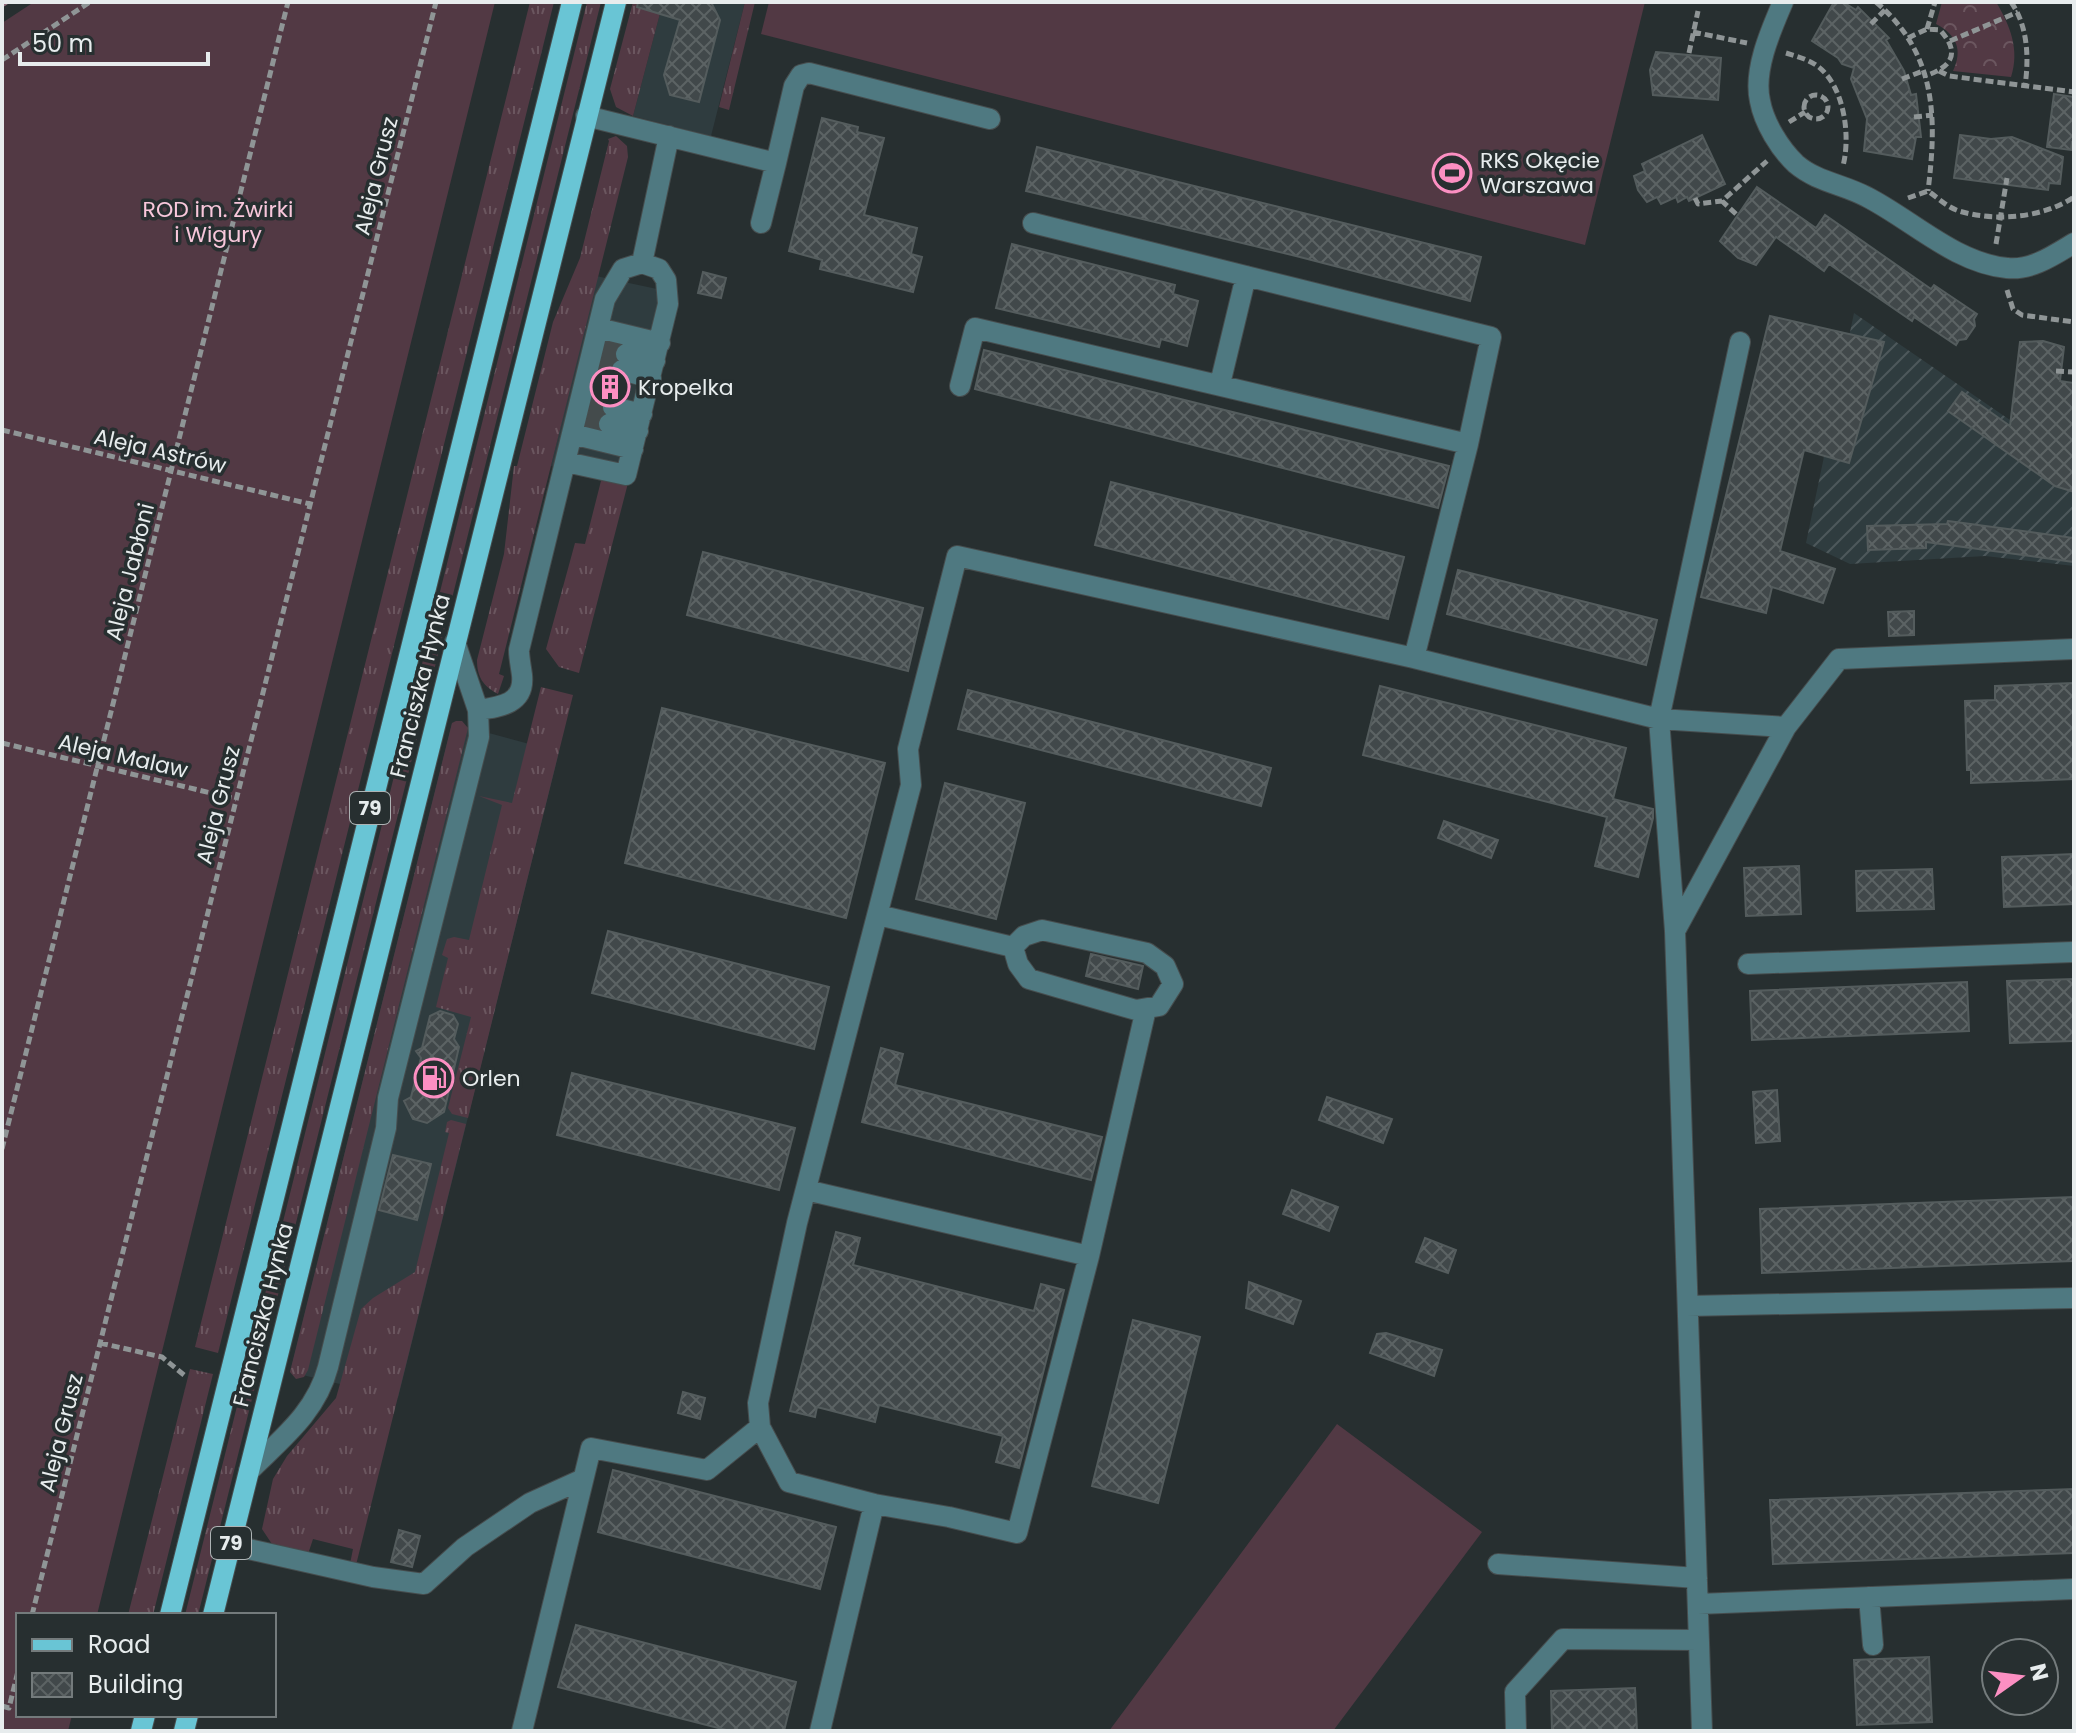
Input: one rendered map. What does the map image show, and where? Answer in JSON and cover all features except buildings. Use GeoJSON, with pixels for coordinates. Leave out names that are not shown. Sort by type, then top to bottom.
{"type":"FeatureCollection","features":[{"type":"Feature","properties":{"kind":"main road","name":"Franciszka Hynka"},"geometry":{"type":"LineString","coordinates":[[170,1613],[572,2]]}},
{"type":"Feature","properties":{"kind":"main road","name":"Franciszka Hynka"},"geometry":{"type":"LineString","coordinates":[[214,1613],[616,2]]}},
{"type":"Feature","properties":{"kind":"lane"},"geometry":{"type":"LineString","coordinates":[[1783,2],[1762,56],[1759,100],[1772,132],[1796,163],[1825,182],[1865,195],[1971,260],[2009,269],[2042,262],[2074,243]]}},
{"type":"Feature","properties":{"kind":"lane"},"geometry":{"type":"LineString","coordinates":[[761,223],[794,86],[801,75],[809,73],[990,119]]}},
{"type":"Feature","properties":{"kind":"lane"},"geometry":{"type":"LineString","coordinates":[[586,116],[776,163]]}},
{"type":"Feature","properties":{"kind":"lane"},"geometry":{"type":"LineString","coordinates":[[642,263],[669,136]]}},
{"type":"Feature","properties":{"kind":"lane"},"geometry":{"type":"LineString","coordinates":[[1033,223],[1491,337],[1468,444],[1414,658]]}},
{"type":"Feature","properties":{"kind":"lane"},"geometry":{"type":"LineString","coordinates":[[478,710],[510,703],[518,697],[522,682],[519,650],[566,462],[596,349],[605,299],[623,269],[642,263],[659,269],[666,280],[668,304],[626,475],[566,462]]}},
{"type":"Feature","properties":{"kind":"lane"},"geometry":{"type":"LineString","coordinates":[[1220,384],[1246,276]]}},
{"type":"Feature","properties":{"kind":"lane"},"geometry":{"type":"LineString","coordinates":[[960,386],[975,328],[1468,444]]}},
{"type":"Feature","properties":{"kind":"lane"},"geometry":{"type":"LineString","coordinates":[[1702,1731],[1675,931],[1659,719],[1740,342]]}},
{"type":"Feature","properties":{"kind":"lane"},"geometry":{"type":"LineString","coordinates":[[596,349],[655,361]]}},
{"type":"Feature","properties":{"kind":"lane"},"geometry":{"type":"LineString","coordinates":[[624,362],[655,361]]}},
{"type":"Feature","properties":{"kind":"lane"},"geometry":{"type":"LineString","coordinates":[[580,413],[638,431]]}},
{"type":"Feature","properties":{"kind":"lane"},"geometry":{"type":"LineString","coordinates":[[611,415],[638,431]]}},
{"type":"Feature","properties":{"kind":"lane"},"geometry":{"type":"LineString","coordinates":[[1146,1009],[1089,1256],[1017,1533],[874,1504],[789,1482],[760,1427],[758,1403],[806,1190],[911,785],[908,749],[957,556],[1414,658],[1659,719],[1786,727]]}},
{"type":"Feature","properties":{"kind":"lane"},"geometry":{"type":"LineString","coordinates":[[249,1471],[304,1418],[324,1382],[386,1128],[388,1098],[479,737],[478,710],[455,642]]}},
{"type":"Feature","properties":{"kind":"lane"},"geometry":{"type":"LineString","coordinates":[[1675,931],[1786,727],[1839,659],[2074,649]]}},
{"type":"Feature","properties":{"kind":"lane"},"geometry":{"type":"LineString","coordinates":[[878,915],[1013,947]]}},
{"type":"Feature","properties":{"kind":"lane"},"geometry":{"type":"LineString","coordinates":[[1042,930],[1147,953],[1165,966],[1173,984],[1159,1006],[1136,1010],[1029,979],[1018,964],[1013,947],[1024,936],[1042,930]]}},
{"type":"Feature","properties":{"kind":"lane"},"geometry":{"type":"LineString","coordinates":[[1748,964],[2074,952]]}},
{"type":"Feature","properties":{"kind":"lane"},"geometry":{"type":"LineString","coordinates":[[806,1190],[1089,1256]]}},
{"type":"Feature","properties":{"kind":"lane"},"geometry":{"type":"LineString","coordinates":[[1688,1306],[2074,1298]]}},
{"type":"Feature","properties":{"kind":"lane"},"geometry":{"type":"LineString","coordinates":[[522,1731],[591,1448],[707,1470],[760,1427]]}},
{"type":"Feature","properties":{"kind":"lane"},"geometry":{"type":"LineString","coordinates":[[231,1545],[358,1574],[424,1584],[465,1547],[517,1512],[583,1479]]}},
{"type":"Feature","properties":{"kind":"lane"},"geometry":{"type":"LineString","coordinates":[[820,1731],[874,1504]]}},
{"type":"Feature","properties":{"kind":"lane"},"geometry":{"type":"LineString","coordinates":[[1498,1564],[1697,1578]]}},
{"type":"Feature","properties":{"kind":"lane"},"geometry":{"type":"LineString","coordinates":[[1698,1604],[2074,1589]]}},
{"type":"Feature","properties":{"kind":"lane"},"geometry":{"type":"LineString","coordinates":[[1869,1597],[1873,1645]]}},
{"type":"Feature","properties":{"kind":"lane"},"geometry":{"type":"LineString","coordinates":[[1516,1731],[1515,1692],[1563,1639],[1699,1640]]}},
{"type":"Feature","properties":{"kind":"path"},"geometry":{"type":"LineString","coordinates":[[2,60],[90,2]]}},
{"type":"Feature","properties":{"kind":"path","name":"Aleja Jabłoni"},"geometry":{"type":"LineString","coordinates":[[2,1149],[288,2]]}},
{"type":"Feature","properties":{"kind":"path","name":"Aleja Grusz"},"geometry":{"type":"LineString","coordinates":[[32,1613],[436,2]]}},
{"type":"Feature","properties":{"kind":"path"},"geometry":{"type":"LineString","coordinates":[[1876,2],[1908,38],[1924,74],[1935,132],[1928,191]]}},
{"type":"Feature","properties":{"kind":"path"},"geometry":{"type":"LineString","coordinates":[[1927,29],[1935,2]]}},
{"type":"Feature","properties":{"kind":"path"},"geometry":{"type":"LineString","coordinates":[[2011,2],[2018,12],[2027,49],[2025,86]]}},
{"type":"Feature","properties":{"kind":"path"},"geometry":{"type":"LineString","coordinates":[[1871,24],[1885,10]]}},
{"type":"Feature","properties":{"kind":"path"},"geometry":{"type":"LineString","coordinates":[[1689,53],[1698,11]]}},
{"type":"Feature","properties":{"kind":"path"},"geometry":{"type":"LineString","coordinates":[[1950,41],[2018,12]]}},
{"type":"Feature","properties":{"kind":"path"},"geometry":{"type":"LineString","coordinates":[[1902,79],[1939,71],[1948,65],[1952,55],[1950,41],[1940,30],[1927,29],[1908,38]]}},
{"type":"Feature","properties":{"kind":"path"},"geometry":{"type":"LineString","coordinates":[[1693,32],[1755,45]]}},
{"type":"Feature","properties":{"kind":"path"},"geometry":{"type":"LineString","coordinates":[[1786,39],[1781,52],[1817,66],[1831,80],[1838,97],[1843,119],[1845,157],[1842,171],[1830,165]]}},
{"type":"Feature","properties":{"kind":"path"},"geometry":{"type":"LineString","coordinates":[[1939,71],[1949,76],[2074,92]]}},
{"type":"Feature","properties":{"kind":"path"},"geometry":{"type":"LineString","coordinates":[[1815,95],[1827,102],[1828,110],[1824,116],[1810,118],[1805,112],[1804,105],[1808,98],[1815,95]]}},
{"type":"Feature","properties":{"kind":"path"},"geometry":{"type":"LineString","coordinates":[[1827,102],[1838,97]]}},
{"type":"Feature","properties":{"kind":"path"},"geometry":{"type":"LineString","coordinates":[[1784,110],[1793,130]]}},
{"type":"Feature","properties":{"kind":"path"},"geometry":{"type":"LineString","coordinates":[[1789,122],[1805,112]]}},
{"type":"Feature","properties":{"kind":"path"},"geometry":{"type":"LineString","coordinates":[[1914,117],[1933,115]]}},
{"type":"Feature","properties":{"kind":"path"},"geometry":{"type":"LineString","coordinates":[[1695,198],[1698,204],[1722,201],[1774,155]]}},
{"type":"Feature","properties":{"kind":"path"},"geometry":{"type":"LineString","coordinates":[[1985,263],[1998,239],[2007,178]]}},
{"type":"Feature","properties":{"kind":"path"},"geometry":{"type":"LineString","coordinates":[[1896,193],[1909,199],[1928,191]]}},
{"type":"Feature","properties":{"kind":"path"},"geometry":{"type":"LineString","coordinates":[[1928,191],[1960,211],[2001,217],[2032,214],[2062,205],[2074,197]]}},
{"type":"Feature","properties":{"kind":"path"},"geometry":{"type":"LineString","coordinates":[[1722,201],[1736,214]]}},
{"type":"Feature","properties":{"kind":"path"},"geometry":{"type":"LineString","coordinates":[[2056,371],[2074,372]]}},
{"type":"Feature","properties":{"kind":"path","name":"Aleja Astrów"},"geometry":{"type":"LineString","coordinates":[[2,430],[310,504]]}},
{"type":"Feature","properties":{"kind":"path","name":"Aleja Malaw"},"geometry":{"type":"LineString","coordinates":[[2,743],[236,799]]}},
{"type":"Feature","properties":{"kind":"path"},"geometry":{"type":"LineString","coordinates":[[100,1343],[162,1357],[184,1375]]}},
{"type":"Feature","properties":{"kind":"path"},"geometry":{"type":"LineString","coordinates":[[5,1707],[16,1677]]}},
{"type":"Feature","properties":{"kind":"shaded area"},"geometry":{"type":"Polygon","coordinates":[[[663,2],[745,2],[711,136],[633,116],[663,2]]]}},
{"type":"Feature","properties":{"kind":"shaded area"},"geometry":{"type":"Polygon","coordinates":[[[596,276],[676,293],[628,483],[551,466],[596,276]]]}},
{"type":"Feature","properties":{"kind":"shaded area"},"geometry":{"type":"Polygon","coordinates":[[[1854,313],[2074,464],[2074,566],[1985,556],[1850,564],[1806,543],[1854,313]]]}},
{"type":"Feature","properties":{"kind":"shaded area"},"geometry":{"type":"Polygon","coordinates":[[[452,723],[559,752],[398,1398],[290,1372],[452,723]]]}},
{"type":"Feature","properties":{"kind":"green space","name":"ROD im. Żwirki i Wigury"},"geometry":{"type":"Polygon","coordinates":[[[34,2],[495,2],[97,1613],[16,1613],[16,1717],[72,1717],[68,1731],[2,1731],[2,23],[34,2]]]}},
{"type":"Feature","properties":{"kind":"green space"},"geometry":{"type":"Polygon","coordinates":[[[530,2],[554,2],[218,1353],[195,1347],[530,2]]]}},
{"type":"Feature","properties":{"kind":"green space"},"geometry":{"type":"Polygon","coordinates":[[[587,2],[601,2],[198,1613],[185,1613],[587,2]]]}},
{"type":"Feature","properties":{"kind":"green space"},"geometry":{"type":"Polygon","coordinates":[[[633,2],[663,2],[633,116],[616,107],[610,89],[633,2]]]}},
{"type":"Feature","properties":{"kind":"green space"},"geometry":{"type":"Polygon","coordinates":[[[745,2],[755,2],[729,110],[719,107],[745,2]]]}},
{"type":"Feature","properties":{"kind":"green space","name":"RKS Okęcie Warszawa"},"geometry":{"type":"Polygon","coordinates":[[[769,2],[1645,2],[1585,245],[761,34],[769,2]]]}},
{"type":"Feature","properties":{"kind":"green space"},"geometry":{"type":"Polygon","coordinates":[[[1942,2],[1996,2],[2006,20],[2014,47],[2011,77],[1953,71],[1958,56],[1956,44],[1949,33],[1936,24],[1942,2]]]}},
{"type":"Feature","properties":{"kind":"green space"},"geometry":{"type":"Polygon","coordinates":[[[616,136],[627,146],[628,157],[499,674],[504,676],[498,694],[482,680],[477,660],[504,554],[514,466],[517,466],[553,322],[580,258],[608,139],[616,136]]]}},
{"type":"Feature","properties":{"kind":"green space"},"geometry":{"type":"Polygon","coordinates":[[[602,477],[628,483],[579,673],[559,667],[546,649],[575,543],[585,544],[602,477]]]}},
{"type":"Feature","properties":{"kind":"green space"},"geometry":{"type":"Polygon","coordinates":[[[541,687],[573,695],[468,1118],[452,1114],[448,1108],[471,1017],[436,1007],[448,958],[442,955],[447,939],[469,940],[502,805],[479,796],[512,803],[541,687]]]}},
{"type":"Feature","properties":{"kind":"green space"},"geometry":{"type":"Polygon","coordinates":[[[462,721],[468,728],[308,1370],[304,1377],[296,1379],[290,1372],[452,723],[462,721]]]}},
{"type":"Feature","properties":{"kind":"green space"},"geometry":{"type":"Polygon","coordinates":[[[451,1120],[466,1124],[356,1565],[350,1564],[353,1549],[313,1539],[308,1554],[272,1544],[262,1529],[273,1479],[287,1456],[336,1398],[361,1309],[415,1272],[449,1133],[445,1132],[447,1122],[451,1120]]]}},
{"type":"Feature","properties":{"kind":"green space"},"geometry":{"type":"Polygon","coordinates":[[[190,1369],[213,1374],[153,1613],[129,1613],[190,1369]]]}},
{"type":"Feature","properties":{"kind":"green space"},"geometry":{"type":"Polygon","coordinates":[[[1337,1424],[1482,1532],[1333,1731],[1109,1731],[1337,1424]]]}},
{"type":"Feature","properties":{"kind":"tunnel"},"geometry":{"type":"LineString","coordinates":[[601,348],[626,354]]}},
{"type":"Feature","properties":{"kind":"tunnel"},"geometry":{"type":"LineString","coordinates":[[597,364],[622,370]]}},
{"type":"Feature","properties":{"kind":"tunnel"},"geometry":{"type":"LineString","coordinates":[[588,401],[613,407]]}},
{"type":"Feature","properties":{"kind":"tunnel"},"geometry":{"type":"LineString","coordinates":[[584,417],[609,424]]}},
{"type":"Feature","properties":{"kind":"place","name":"RKS Okęcie Warszawa"},"geometry":{"type":"Point","coordinates":[1452,173]}},
{"type":"Feature","properties":{"kind":"place","name":"Kropelka"},"geometry":{"type":"Point","coordinates":[610,387]}},
{"type":"Feature","properties":{"kind":"place","name":"Orlen"},"geometry":{"type":"Point","coordinates":[434,1078]}}]}
